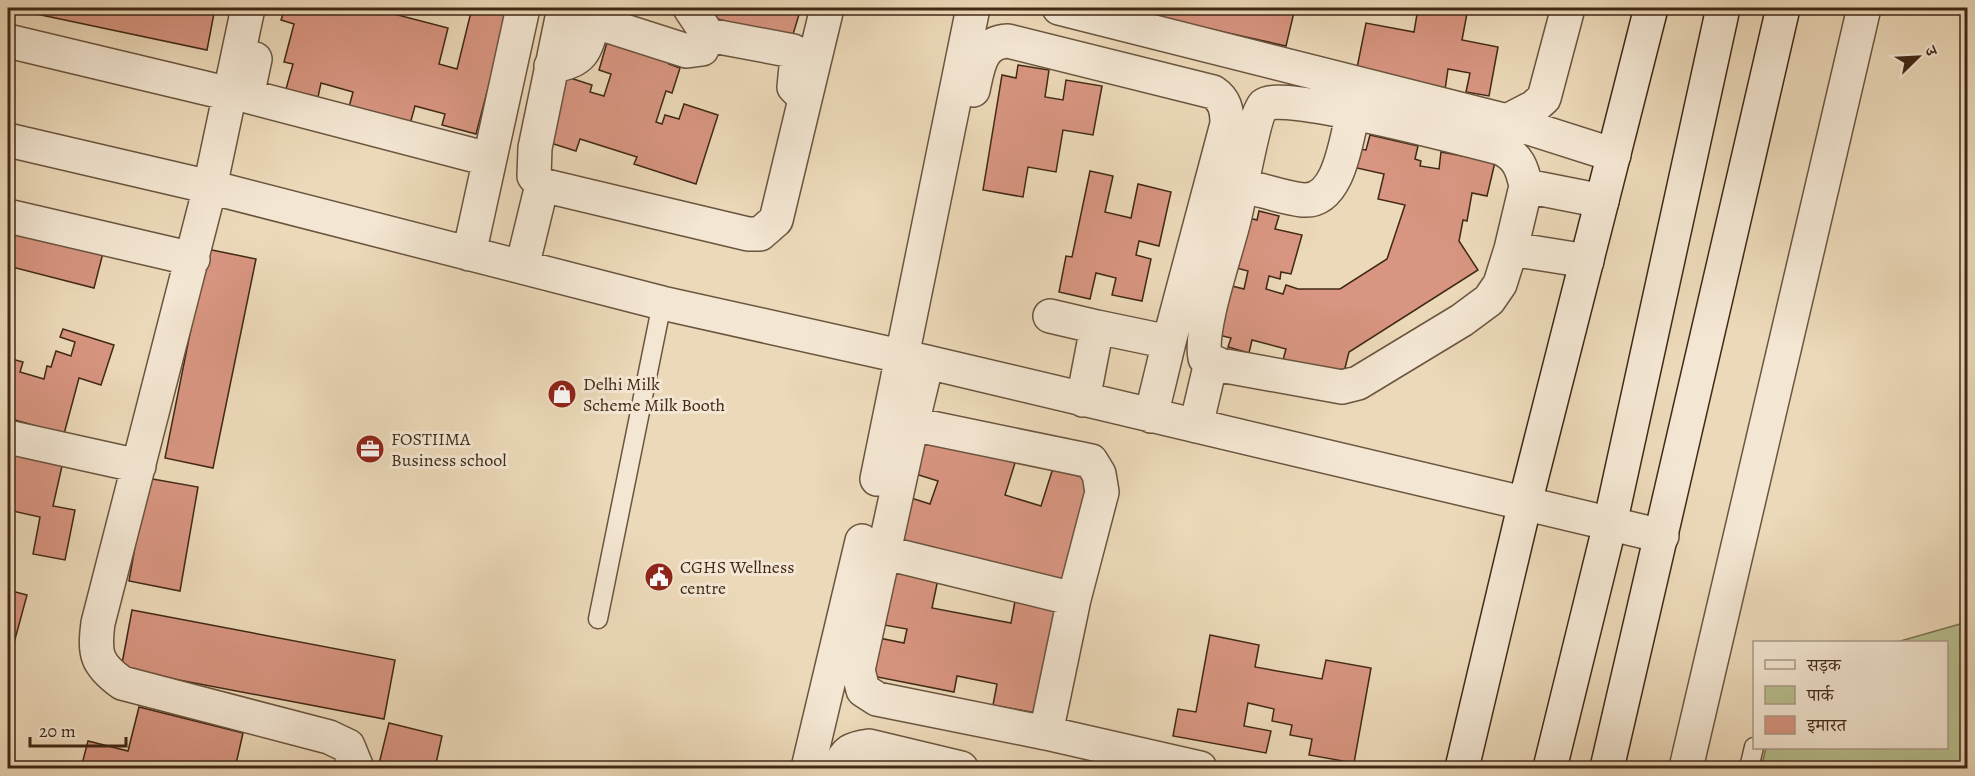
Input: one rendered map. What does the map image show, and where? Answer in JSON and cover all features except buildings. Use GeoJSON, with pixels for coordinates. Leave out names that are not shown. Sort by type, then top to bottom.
{"type":"FeatureCollection","features":[{"type":"Feature","properties":{"kind":"street"},"geometry":{"type":"LineString","coordinates":[[248,8],[193,259],[98,623],[95,646],[100,664],[122,683],[329,737],[348,746],[357,768]]}},
{"type":"Feature","properties":{"kind":"street"},"geometry":{"type":"LineString","coordinates":[[266,8],[247,96],[488,159]]}},
{"type":"Feature","properties":{"kind":"street"},"geometry":{"type":"LineString","coordinates":[[469,254],[488,159],[523,8]]}},
{"type":"Feature","properties":{"kind":"street"},"geometry":{"type":"LineString","coordinates":[[690,8],[708,34],[793,51],[797,57],[794,87],[798,91],[806,92]]}},
{"type":"Feature","properties":{"kind":"street"},"geometry":{"type":"LineString","coordinates":[[708,34],[702,49],[694,52],[583,12],[551,66],[532,164],[534,176],[542,185],[748,234],[760,234],[776,220],[826,8]]}},
{"type":"Feature","properties":{"kind":"street"},"geometry":{"type":"LineString","coordinates":[[1059,8],[1507,121],[1614,155]]}},
{"type":"Feature","properties":{"kind":"street"},"geometry":{"type":"LineString","coordinates":[[1507,121],[1534,108],[1544,98],[1568,8]]}},
{"type":"Feature","properties":{"kind":"street"},"geometry":{"type":"LineString","coordinates":[[1462,768],[1525,503],[1651,8]]}},
{"type":"Feature","properties":{"kind":"street"},"geometry":{"type":"LineString","coordinates":[[1550,768],[1610,524],[1723,8]]}},
{"type":"Feature","properties":{"kind":"street"},"geometry":{"type":"LineString","coordinates":[[1607,768],[1783,8]]}},
{"type":"Feature","properties":{"kind":"street"},"geometry":{"type":"LineString","coordinates":[[1686,768],[1864,8]]}},
{"type":"Feature","properties":{"kind":"street"},"geometry":{"type":"LineString","coordinates":[[952,176],[981,57],[977,30]]}},
{"type":"Feature","properties":{"kind":"street"},"geometry":{"type":"LineString","coordinates":[[977,30],[1008,41],[1213,92],[1225,105],[1227,124],[1151,416]]}},
{"type":"Feature","properties":{"kind":"street"},"geometry":{"type":"LineString","coordinates":[[808,768],[876,482],[914,360],[977,30]]}},
{"type":"Feature","properties":{"kind":"street"},"geometry":{"type":"LineString","coordinates":[[8,41],[230,94]]}},
{"type":"Feature","properties":{"kind":"street"},"geometry":{"type":"LineString","coordinates":[[1284,101],[1353,113],[1500,148],[1512,153],[1518,160],[1526,186],[1500,284],[1489,300],[1453,325],[1358,383],[1342,387],[1211,362],[1205,358],[1204,339],[1243,186],[1256,120],[1263,106],[1270,102],[1284,101]]}},
{"type":"Feature","properties":{"kind":"street"},"geometry":{"type":"LineString","coordinates":[[1243,186],[1306,200],[1323,194],[1336,179],[1353,113]]}},
{"type":"Feature","properties":{"kind":"street"},"geometry":{"type":"LineString","coordinates":[[8,140],[210,187],[662,303],[1662,536]]}},
{"type":"Feature","properties":{"kind":"street"},"geometry":{"type":"LineString","coordinates":[[522,267],[542,185]]}},
{"type":"Feature","properties":{"kind":"street"},"geometry":{"type":"LineString","coordinates":[[1526,186],[1602,201]]}},
{"type":"Feature","properties":{"kind":"street"},"geometry":{"type":"LineString","coordinates":[[8,216],[193,259]]}},
{"type":"Feature","properties":{"kind":"street"},"geometry":{"type":"LineString","coordinates":[[1511,249],[1587,261]]}},
{"type":"Feature","properties":{"kind":"street"},"geometry":{"type":"LineString","coordinates":[[1050,316],[1169,342]]}},
{"type":"Feature","properties":{"kind":"street"},"geometry":{"type":"LineString","coordinates":[[1083,400],[1097,327]]}},
{"type":"Feature","properties":{"kind":"street"},"geometry":{"type":"LineString","coordinates":[[914,360],[912,424],[882,552],[858,670],[863,690],[877,699],[1046,733],[1200,768]]}},
{"type":"Feature","properties":{"kind":"street"},"geometry":{"type":"LineString","coordinates":[[1196,426],[1211,362]]}},
{"type":"Feature","properties":{"kind":"street"},"geometry":{"type":"LineString","coordinates":[[912,424],[1091,461],[1099,474],[1102,492],[1074,599],[1046,733]]}},
{"type":"Feature","properties":{"kind":"street"},"geometry":{"type":"LineString","coordinates":[[8,437],[139,466]]}},
{"type":"Feature","properties":{"kind":"street"},"geometry":{"type":"LineString","coordinates":[[882,552],[1074,599]]}},
{"type":"Feature","properties":{"kind":"street"},"geometry":{"type":"LineString","coordinates":[[840,768],[842,758],[854,748],[869,747],[962,768]]}},
{"type":"Feature","properties":{"kind":"lane"},"geometry":{"type":"LineString","coordinates":[[598,619],[662,303]]}},
{"type":"Feature","properties":{"kind":"lane"},"geometry":{"type":"LineString","coordinates":[[1749,768],[1754,749]]}},
{"type":"Feature","properties":{"kind":"green space"},"geometry":{"type":"Polygon","coordinates":[[[1967,622],[1967,768],[1761,768],[1766,749],[1948,749],[1948,641],[1900,641],[1967,622]]]}},
{"type":"Feature","properties":{"kind":"place","name":"Delhi Milk Scheme Milk Booth"},"geometry":{"type":"Point","coordinates":[562,394]}},
{"type":"Feature","properties":{"kind":"place","name":"FOSTIIMA Business school"},"geometry":{"type":"Point","coordinates":[370,449]}},
{"type":"Feature","properties":{"kind":"place","name":"CGHS Wellness centre"},"geometry":{"type":"Point","coordinates":[659,577]}}]}
